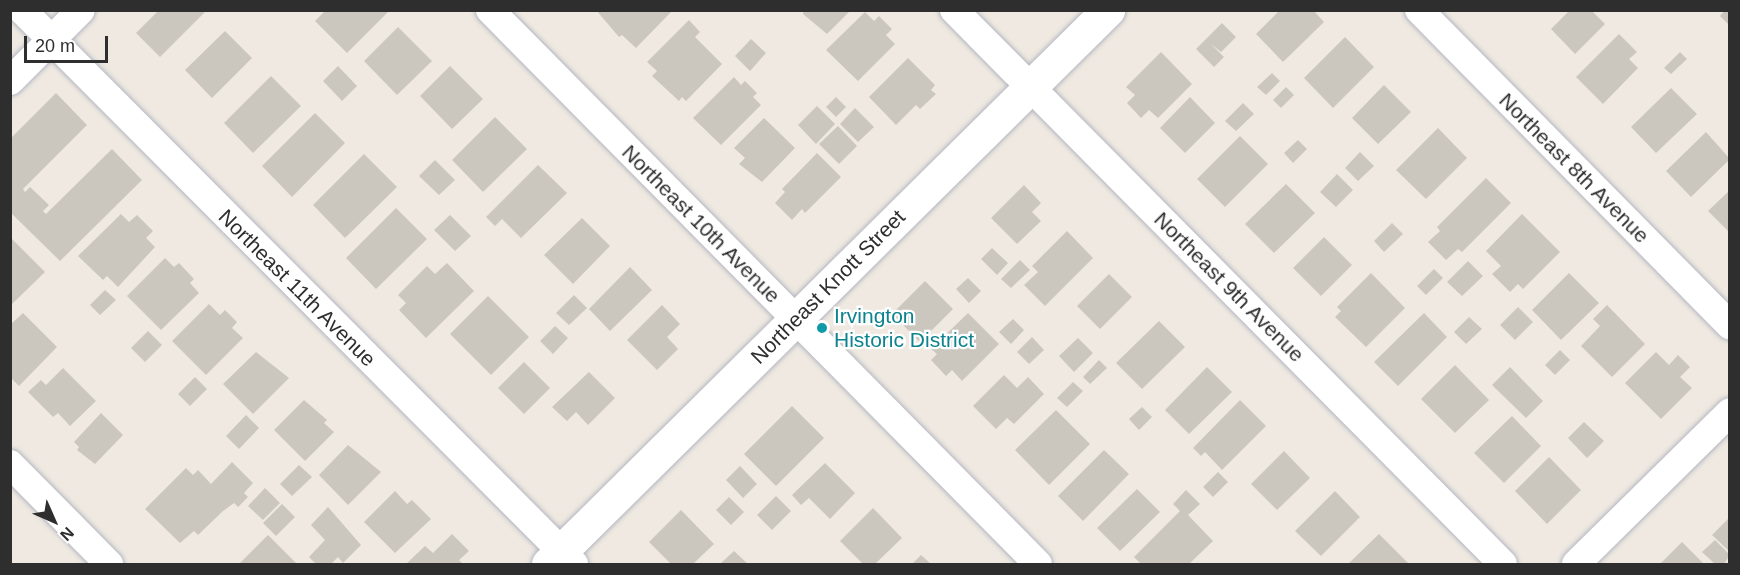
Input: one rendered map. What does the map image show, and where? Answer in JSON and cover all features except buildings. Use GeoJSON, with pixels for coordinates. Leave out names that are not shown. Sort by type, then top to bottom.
{"type":"FeatureCollection","features":[{"type":"Feature","properties":{"kind":"street","name":"Northeast 11th Avenue"},"geometry":{"type":"LineString","coordinates":[[22,10],[561,560]]}},
{"type":"Feature","properties":{"kind":"street"},"geometry":{"type":"LineString","coordinates":[[10,81],[81,10]]}},
{"type":"Feature","properties":{"kind":"street","name":"Northeast 10th Avenue"},"geometry":{"type":"LineString","coordinates":[[490,10],[1038,564]]}},
{"type":"Feature","properties":{"kind":"street","name":"Northeast 9th Avenue"},"geometry":{"type":"LineString","coordinates":[[954,10],[1503,564]]}},
{"type":"Feature","properties":{"kind":"street","name":"Northeast Knott Street"},"geometry":{"type":"LineString","coordinates":[[561,560],[796,319],[1108,10]]}},
{"type":"Feature","properties":{"kind":"street","name":"Northeast 8th Avenue"},"geometry":{"type":"LineString","coordinates":[[1419,10],[1730,325]]}},
{"type":"Feature","properties":{"kind":"street"},"geometry":{"type":"LineString","coordinates":[[1576,564],[1730,412]]}},
{"type":"Feature","properties":{"kind":"street"},"geometry":{"type":"LineString","coordinates":[[10,464],[109,564]]}},
{"type":"Feature","properties":{"kind":"place","name":"Irvington Historic District"},"geometry":{"type":"Point","coordinates":[822,328]}}]}
